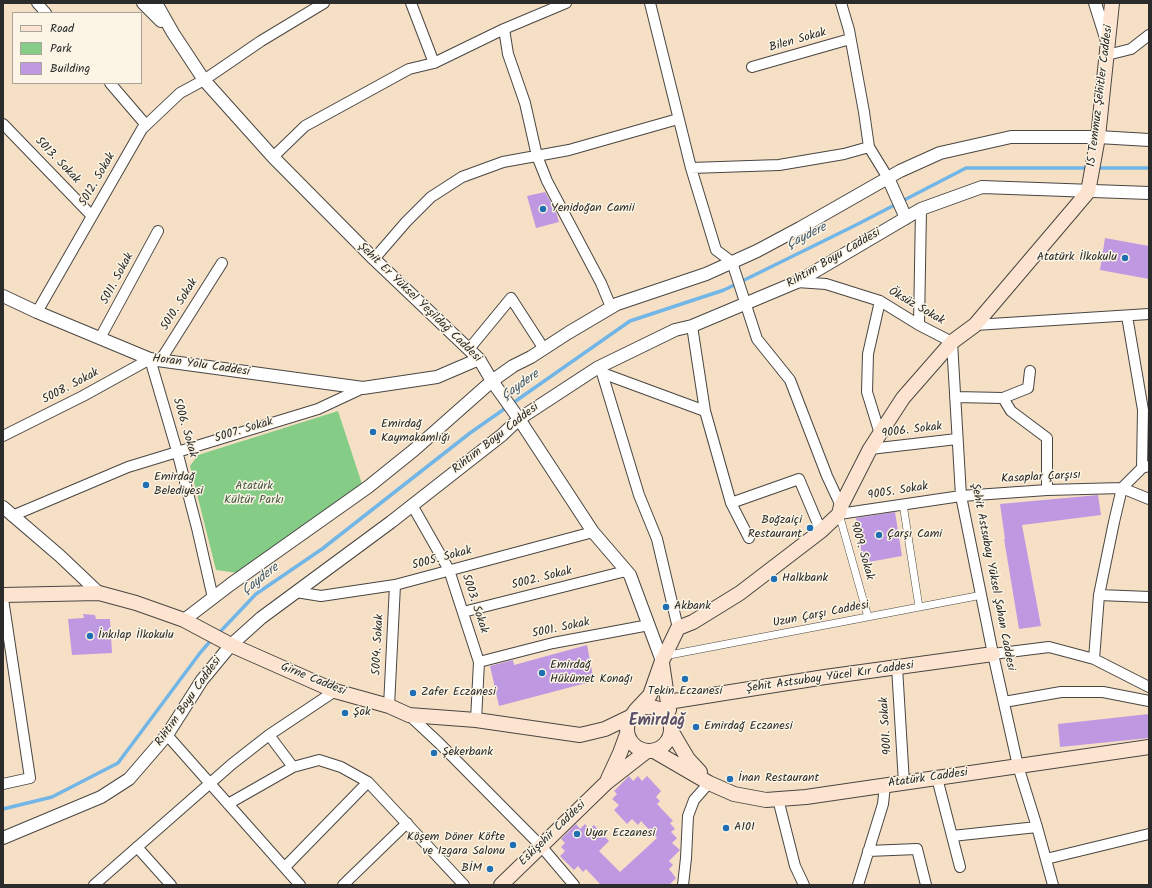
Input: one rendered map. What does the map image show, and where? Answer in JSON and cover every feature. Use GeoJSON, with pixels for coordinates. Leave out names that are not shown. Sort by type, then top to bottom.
{"type":"FeatureCollection","features":[{"type":"Feature","properties":{"kind":"main road","name":"15 Temmuz Şehitler Caddesi"},"geometry":{"type":"LineString","coordinates":[[678,628],[693,622],[740,593],[821,531],[840,510],[870,449],[903,398],[952,342],[975,325],[1089,186],[1097,143],[1112,3]]}},
{"type":"Feature","properties":{"kind":"main road","name":"Girne Caddesi"},"geometry":{"type":"LineString","coordinates":[[3,595],[99,593],[136,603],[189,622],[231,645],[335,691],[389,706],[409,715],[476,720],[580,735],[605,730],[633,714]]}},
{"type":"Feature","properties":{"kind":"main road"},"geometry":{"type":"LineString","coordinates":[[663,658],[672,728],[670,738],[660,749],[650,751],[640,750],[634,746],[630,740],[627,734],[627,728],[633,714],[650,695],[663,658],[678,628]]}},
{"type":"Feature","properties":{"kind":"main road","name":"Şehit Astsubay Yücel Kır Caddesi"},"geometry":{"type":"LineString","coordinates":[[668,702],[825,677],[993,654]]}},
{"type":"Feature","properties":{"kind":"main road"},"geometry":{"type":"LineString","coordinates":[[633,714],[647,707],[660,709],[669,718],[672,728]]}},
{"type":"Feature","properties":{"kind":"main road","name":"Atatürk Caddesi"},"geometry":{"type":"LineString","coordinates":[[672,728],[688,759],[710,782]]}},
{"type":"Feature","properties":{"kind":"main road","name":"Eskişehir Caddesi"},"geometry":{"type":"LineString","coordinates":[[606,783],[627,734]]}},
{"type":"Feature","properties":{"kind":"main road","name":"Atatürk Caddesi"},"geometry":{"type":"LineString","coordinates":[[650,751],[734,794],[766,800],[806,797],[1149,747]]}},
{"type":"Feature","properties":{"kind":"main road","name":"Eskişehir Caddesi"},"geometry":{"type":"LineString","coordinates":[[501,885],[606,783],[650,751]]}},
{"type":"Feature","properties":{"kind":"street"},"geometry":{"type":"LineString","coordinates":[[36,3],[45,12]]}},
{"type":"Feature","properties":{"kind":"street"},"geometry":{"type":"LineString","coordinates":[[143,3],[173,33]]}},
{"type":"Feature","properties":{"kind":"street"},"geometry":{"type":"LineString","coordinates":[[156,3],[173,33]]}},
{"type":"Feature","properties":{"kind":"street","name":"5012. Sokak"},"geometry":{"type":"LineString","coordinates":[[37,312],[142,129],[180,93],[204,80],[260,40],[324,3]]}},
{"type":"Feature","properties":{"kind":"street"},"geometry":{"type":"LineString","coordinates":[[411,3],[434,63]]}},
{"type":"Feature","properties":{"kind":"street"},"geometry":{"type":"LineString","coordinates":[[273,157],[305,126],[409,69],[434,63],[504,29],[566,3]]}},
{"type":"Feature","properties":{"kind":"street"},"geometry":{"type":"LineString","coordinates":[[650,3],[678,120],[716,250],[732,262],[747,304],[757,339],[790,380],[840,510]]}},
{"type":"Feature","properties":{"kind":"street"},"geometry":{"type":"LineString","coordinates":[[841,3],[850,39],[869,147],[888,178],[906,218]]}},
{"type":"Feature","properties":{"kind":"street"},"geometry":{"type":"LineString","coordinates":[[1095,3],[1108,41]]}},
{"type":"Feature","properties":{"kind":"street"},"geometry":{"type":"LineString","coordinates":[[504,29],[508,54],[525,103],[538,156],[547,181],[601,283],[611,307]]}},
{"type":"Feature","properties":{"kind":"street","name":"Şehit Er Yüksel Yeşildağ Caddesi"},"geometry":{"type":"LineString","coordinates":[[173,33],[204,80],[273,157],[374,260],[479,359],[492,381],[519,418],[593,532],[630,575],[663,658]]}},
{"type":"Feature","properties":{"kind":"street"},"geometry":{"type":"LineString","coordinates":[[1107,55],[1131,48],[1149,35]]}},
{"type":"Feature","properties":{"kind":"street","name":"Bilen Sokak"},"geometry":{"type":"LineString","coordinates":[[752,67],[850,39]]}},
{"type":"Feature","properties":{"kind":"street"},"geometry":{"type":"LineString","coordinates":[[111,84],[146,125]]}},
{"type":"Feature","properties":{"kind":"street"},"geometry":{"type":"LineString","coordinates":[[374,260],[406,222],[431,197],[462,177],[503,162],[569,150],[678,120]]}},
{"type":"Feature","properties":{"kind":"street","name":"5013. Sokak"},"geometry":{"type":"LineString","coordinates":[[3,124],[92,216]]}},
{"type":"Feature","properties":{"kind":"street"},"geometry":{"type":"LineString","coordinates":[[189,622],[212,598],[368,487],[414,450],[492,381],[513,366],[531,357],[611,307],[706,274],[732,262],[800,228],[900,170],[940,153],[1011,137],[1097,143],[1149,140]]}},
{"type":"Feature","properties":{"kind":"street"},"geometry":{"type":"LineString","coordinates":[[691,168],[779,165],[844,154],[869,147]]}},
{"type":"Feature","properties":{"kind":"street","name":"Rıhtım Boyu Caddesi"},"geometry":{"type":"LineString","coordinates":[[3,838],[101,797],[129,779],[167,735],[202,680],[231,645],[261,618],[412,506],[450,474],[502,435],[519,418],[599,371],[675,330],[692,326],[797,282],[921,209],[982,187],[1089,186],[1149,193]]}},
{"type":"Feature","properties":{"kind":"street"},"geometry":{"type":"LineString","coordinates":[[919,325],[921,209]]}},
{"type":"Feature","properties":{"kind":"street","name":"5011. Sokak"},"geometry":{"type":"LineString","coordinates":[[100,338],[158,231]]}},
{"type":"Feature","properties":{"kind":"street","name":"5010. Sokak"},"geometry":{"type":"LineString","coordinates":[[155,360],[222,263]]}},
{"type":"Feature","properties":{"kind":"street","name":"Öksüz Sokak"},"geometry":{"type":"LineString","coordinates":[[797,282],[826,284],[880,301],[919,325],[952,342]]}},
{"type":"Feature","properties":{"kind":"street","name":"Horan Yolu Caddesi"},"geometry":{"type":"LineString","coordinates":[[3,296],[37,312],[155,360],[363,388]]}},
{"type":"Feature","properties":{"kind":"street"},"geometry":{"type":"LineString","coordinates":[[469,349],[511,298],[544,348]]}},
{"type":"Feature","properties":{"kind":"street"},"geometry":{"type":"LineString","coordinates":[[880,301],[868,354],[867,392],[880,434]]}},
{"type":"Feature","properties":{"kind":"street"},"geometry":{"type":"LineString","coordinates":[[975,325],[1149,314]]}},
{"type":"Feature","properties":{"kind":"street"},"geometry":{"type":"LineString","coordinates":[[1094,659],[1100,596],[1122,488],[1146,467],[1146,411],[1127,316]]}},
{"type":"Feature","properties":{"kind":"street"},"geometry":{"type":"LineString","coordinates":[[692,326],[705,411],[731,503],[749,538]]}},
{"type":"Feature","properties":{"kind":"street","name":"Şehit Astsubay Yüksel Şahan Caddesi"},"geometry":{"type":"LineString","coordinates":[[952,342],[961,496],[993,654],[1018,766],[1053,885]]}},
{"type":"Feature","properties":{"kind":"street","name":"5007. Sokak"},"geometry":{"type":"LineString","coordinates":[[12,516],[128,468],[177,451],[318,409],[363,388],[437,377],[479,359]]}},
{"type":"Feature","properties":{"kind":"street","name":"5008. Sokak"},"geometry":{"type":"LineString","coordinates":[[3,436],[155,360]]}},
{"type":"Feature","properties":{"kind":"street","name":"5006. Sokak"},"geometry":{"type":"LineString","coordinates":[[155,360],[177,451],[198,528],[212,598]]}},
{"type":"Feature","properties":{"kind":"street"},"geometry":{"type":"LineString","coordinates":[[599,371],[705,411]]}},
{"type":"Feature","properties":{"kind":"street"},"geometry":{"type":"LineString","coordinates":[[599,371],[639,495],[657,539],[678,628]]}},
{"type":"Feature","properties":{"kind":"street"},"geometry":{"type":"LineString","coordinates":[[955,397],[1003,398],[1028,388],[1030,371]]}},
{"type":"Feature","properties":{"kind":"street"},"geometry":{"type":"LineString","coordinates":[[1003,398],[1011,411],[1047,438],[1047,490]]}},
{"type":"Feature","properties":{"kind":"street","name":"9006. Sokak"},"geometry":{"type":"LineString","coordinates":[[870,449],[957,439]]}},
{"type":"Feature","properties":{"kind":"street"},"geometry":{"type":"LineString","coordinates":[[731,503],[800,479],[821,531]]}},
{"type":"Feature","properties":{"kind":"street"},"geometry":{"type":"LineString","coordinates":[[1122,488],[1149,499]]}},
{"type":"Feature","properties":{"kind":"street","name":"Kasaplar Çarşısı"},"geometry":{"type":"LineString","coordinates":[[961,496],[1047,490],[1122,488]]}},
{"type":"Feature","properties":{"kind":"street","name":"9005. Sokak"},"geometry":{"type":"LineString","coordinates":[[840,510],[903,504],[961,496]]}},
{"type":"Feature","properties":{"kind":"street"},"geometry":{"type":"LineString","coordinates":[[903,504],[919,607]]}},
{"type":"Feature","properties":{"kind":"street","name":"5003. Sokak"},"geometry":{"type":"LineString","coordinates":[[412,506],[450,570],[479,662],[476,720]]}},
{"type":"Feature","properties":{"kind":"street"},"geometry":{"type":"LineString","coordinates":[[3,508],[60,556],[99,593]]}},
{"type":"Feature","properties":{"kind":"street","name":"9009. Sokak"},"geometry":{"type":"LineString","coordinates":[[840,510],[868,617]]}},
{"type":"Feature","properties":{"kind":"street","name":"5005. Sokak"},"geometry":{"type":"LineString","coordinates":[[296,592],[320,596],[395,585],[593,532]]}},
{"type":"Feature","properties":{"kind":"street","name":"5002. Sokak"},"geometry":{"type":"LineString","coordinates":[[463,612],[626,571]]}},
{"type":"Feature","properties":{"kind":"street","name":"5004. Sokak"},"geometry":{"type":"LineString","coordinates":[[389,706],[395,585]]}},
{"type":"Feature","properties":{"kind":"street","name":"Uzun Çarşı Caddesi"},"geometry":{"type":"LineString","coordinates":[[663,658],[982,595]]}},
{"type":"Feature","properties":{"kind":"street"},"geometry":{"type":"LineString","coordinates":[[1100,596],[1149,597]]}},
{"type":"Feature","properties":{"kind":"street"},"geometry":{"type":"LineString","coordinates":[[3,599],[30,778],[3,784]]}},
{"type":"Feature","properties":{"kind":"street","name":"5001. Sokak"},"geometry":{"type":"LineString","coordinates":[[479,662],[553,642],[649,625]]}},
{"type":"Feature","properties":{"kind":"street"},"geometry":{"type":"LineString","coordinates":[[993,654],[1049,647],[1094,659],[1149,687]]}},
{"type":"Feature","properties":{"kind":"street","name":"9001. Sokak"},"geometry":{"type":"LineString","coordinates":[[897,668],[904,783]]}},
{"type":"Feature","properties":{"kind":"street"},"geometry":{"type":"LineString","coordinates":[[94,885],[210,783],[270,735],[335,691]]}},
{"type":"Feature","properties":{"kind":"street"},"geometry":{"type":"LineString","coordinates":[[1004,702],[1068,692],[1103,692],[1149,701]]}},
{"type":"Feature","properties":{"kind":"street"},"geometry":{"type":"LineString","coordinates":[[409,715],[439,743],[541,846],[574,885]]}},
{"type":"Feature","properties":{"kind":"street"},"geometry":{"type":"LineString","coordinates":[[167,735],[300,885]]}},
{"type":"Feature","properties":{"kind":"street"},"geometry":{"type":"LineString","coordinates":[[270,735],[293,766]]}},
{"type":"Feature","properties":{"kind":"street"},"geometry":{"type":"LineString","coordinates":[[228,804],[293,766],[319,760],[341,767],[368,782],[464,885]]}},
{"type":"Feature","properties":{"kind":"street"},"geometry":{"type":"LineString","coordinates":[[937,778],[960,867]]}},
{"type":"Feature","properties":{"kind":"street"},"geometry":{"type":"LineString","coordinates":[[285,867],[368,782]]}},
{"type":"Feature","properties":{"kind":"street"},"geometry":{"type":"LineString","coordinates":[[683,885],[688,816],[694,800],[710,782]]}},
{"type":"Feature","properties":{"kind":"street"},"geometry":{"type":"LineString","coordinates":[[858,885],[883,804],[885,785]]}},
{"type":"Feature","properties":{"kind":"street"},"geometry":{"type":"LineString","coordinates":[[778,799],[795,866],[804,885]]}},
{"type":"Feature","properties":{"kind":"street"},"geometry":{"type":"LineString","coordinates":[[344,885],[407,823]]}},
{"type":"Feature","properties":{"kind":"street"},"geometry":{"type":"LineString","coordinates":[[952,836],[1037,827]]}},
{"type":"Feature","properties":{"kind":"street"},"geometry":{"type":"LineString","coordinates":[[1046,859],[1149,834]]}},
{"type":"Feature","properties":{"kind":"street"},"geometry":{"type":"LineString","coordinates":[[137,847],[171,885]]}},
{"type":"Feature","properties":{"kind":"street"},"geometry":{"type":"LineString","coordinates":[[868,851],[917,849],[926,885]]}},
{"type":"Feature","properties":{"kind":"green space","name":"Atatürk Kültür Parkı"},"geometry":{"type":"Polygon","coordinates":[[[338,411],[362,484],[238,573],[216,570],[190,466],[198,455],[338,411]]]}},
{"type":"Feature","properties":{"kind":"building","name":"Yenidoğan Camii"},"geometry":{"type":"Polygon","coordinates":[[[545,192],[555,209],[559,222],[536,228],[527,196],[545,192]]]}},
{"type":"Feature","properties":{"kind":"building","name":"Atatürk İlkokulu"},"geometry":{"type":"Polygon","coordinates":[[[1105,238],[1149,246],[1149,279],[1100,270],[1105,238]]]}},
{"type":"Feature","properties":{"kind":"building"},"geometry":{"type":"Polygon","coordinates":[[[1098,495],[1101,515],[1022,525],[1041,626],[1019,629],[1004,539],[1000,504],[1098,495]]]}},
{"type":"Feature","properties":{"kind":"building","name":"Çarşı Cami"},"geometry":{"type":"Polygon","coordinates":[[[895,512],[902,556],[863,563],[856,518],[895,512]]]}},
{"type":"Feature","properties":{"kind":"building","name":"İnkılap İlkokulu"},"geometry":{"type":"Polygon","coordinates":[[[83,614],[95,615],[96,619],[110,619],[112,653],[72,655],[68,619],[84,618],[83,614]]]}},
{"type":"Feature","properties":{"kind":"building","name":"Emirdağ Hükümet Konağı"},"geometry":{"type":"Polygon","coordinates":[[[587,645],[594,681],[499,706],[490,666],[513,660],[514,665],[587,645]]]}},
{"type":"Feature","properties":{"kind":"building"},"geometry":{"type":"Polygon","coordinates":[[[1149,714],[1149,738],[1060,747],[1058,724],[1149,714]]]}},
{"type":"Feature","properties":{"kind":"building"},"geometry":{"type":"Polygon","coordinates":[[[629,776],[633,781],[638,776],[642,781],[647,776],[661,791],[656,797],[660,801],[657,804],[673,821],[670,823],[675,829],[671,832],[677,838],[672,843],[680,850],[669,861],[673,865],[669,869],[676,878],[669,885],[601,885],[586,869],[583,872],[578,866],[574,870],[560,856],[565,851],[561,847],[565,843],[561,839],[576,824],[580,829],[585,824],[589,829],[594,825],[609,841],[599,851],[620,872],[657,838],[641,821],[638,825],[632,819],[627,824],[614,810],[619,805],[612,799],[617,794],[614,791],[629,776]]]}},
{"type":"Feature","properties":{"kind":"waterway","name":"Çaydere"},"geometry":{"type":"LineString","coordinates":[[217,635],[256,594],[322,549],[470,433],[630,321],[724,290],[856,225],[966,168],[1090,168]]}},
{"type":"Feature","properties":{"kind":"waterway","name":"Çaydere"},"geometry":{"type":"LineString","coordinates":[[1096,168],[1149,168]]}},
{"type":"Feature","properties":{"kind":"waterway","name":"Çaydere"},"geometry":{"type":"LineString","coordinates":[[3,809],[52,797],[118,763],[212,639]]}},
{"type":"Feature","properties":{"kind":"place","name":"Yenidoğan Camii"},"geometry":{"type":"Point","coordinates":[543,209]}},
{"type":"Feature","properties":{"kind":"place","name":"Atatürk İlkokulu"},"geometry":{"type":"Point","coordinates":[1125,258]}},
{"type":"Feature","properties":{"kind":"place","name":"Emirdağ Kaymakamlığı"},"geometry":{"type":"Point","coordinates":[373,432]}},
{"type":"Feature","properties":{"kind":"place","name":"Emirdağ Belediyesi"},"geometry":{"type":"Point","coordinates":[146,485]}},
{"type":"Feature","properties":{"kind":"place","name":"Boğzaiçi Restaurant"},"geometry":{"type":"Point","coordinates":[810,528]}},
{"type":"Feature","properties":{"kind":"place","name":"Çarşı Cami"},"geometry":{"type":"Point","coordinates":[879,535]}},
{"type":"Feature","properties":{"kind":"place","name":"Halkbank"},"geometry":{"type":"Point","coordinates":[774,579]}},
{"type":"Feature","properties":{"kind":"place","name":"Akbank"},"geometry":{"type":"Point","coordinates":[666,607]}},
{"type":"Feature","properties":{"kind":"place","name":"İnkılap İlkokulu"},"geometry":{"type":"Point","coordinates":[90,636]}},
{"type":"Feature","properties":{"kind":"place","name":"Emirdağ Hükümet Konağı"},"geometry":{"type":"Point","coordinates":[542,673]}},
{"type":"Feature","properties":{"kind":"place","name":"Tekin Eczanesi"},"geometry":{"type":"Point","coordinates":[685,679]}},
{"type":"Feature","properties":{"kind":"place","name":"Zafer Eczanesi"},"geometry":{"type":"Point","coordinates":[413,693]}},
{"type":"Feature","properties":{"kind":"place","name":"Şok"},"geometry":{"type":"Point","coordinates":[345,713]}},
{"type":"Feature","properties":{"kind":"place","name":"Emirdağ Eczanesi"},"geometry":{"type":"Point","coordinates":[696,727]}},
{"type":"Feature","properties":{"kind":"place","name":"Şekerbank"},"geometry":{"type":"Point","coordinates":[434,753]}},
{"type":"Feature","properties":{"kind":"place","name":"İnan Restaurant"},"geometry":{"type":"Point","coordinates":[730,779]}},
{"type":"Feature","properties":{"kind":"place","name":"A101"},"geometry":{"type":"Point","coordinates":[726,828]}},
{"type":"Feature","properties":{"kind":"place","name":"Uyar Eczanesi"},"geometry":{"type":"Point","coordinates":[577,834]}},
{"type":"Feature","properties":{"kind":"place","name":"Köşem Döner Köfte ve Izgara Salonu"},"geometry":{"type":"Point","coordinates":[513,845]}},
{"type":"Feature","properties":{"kind":"place","name":"BİM"},"geometry":{"type":"Point","coordinates":[490,869]}},
{"type":"Feature","properties":{"kind":"district","name":"Emirdağ"},"geometry":{"type":"Point","coordinates":[657,722]}}]}
